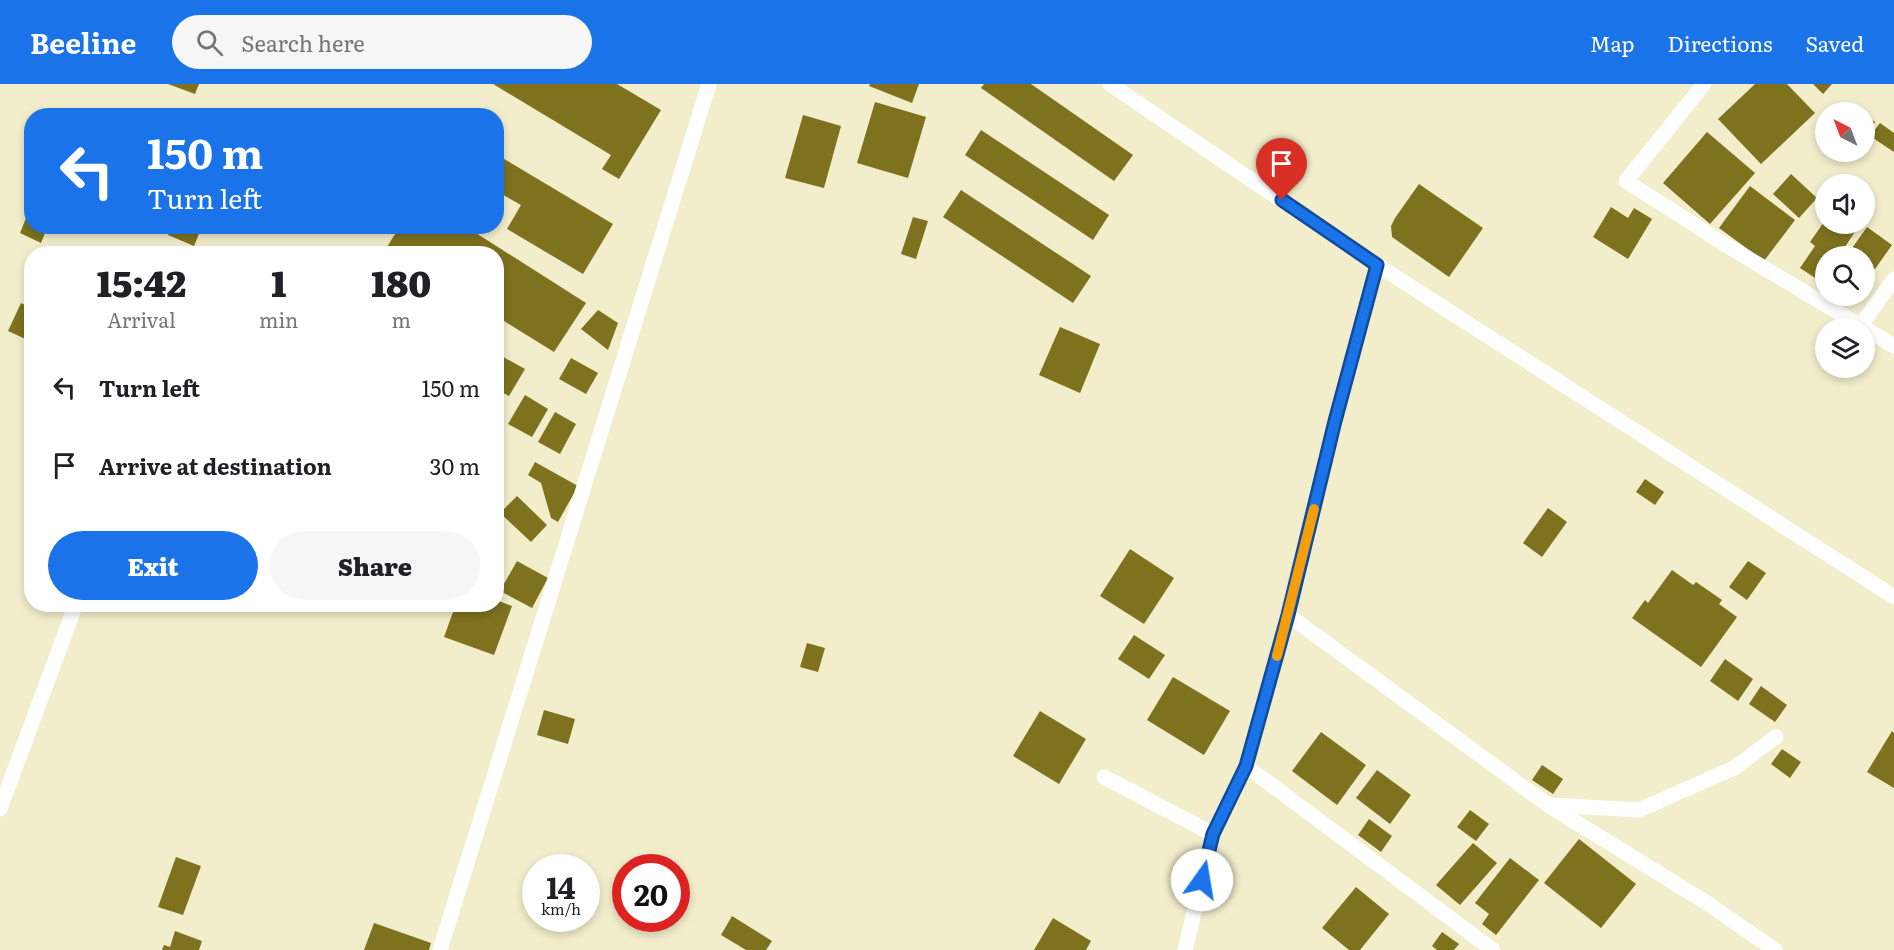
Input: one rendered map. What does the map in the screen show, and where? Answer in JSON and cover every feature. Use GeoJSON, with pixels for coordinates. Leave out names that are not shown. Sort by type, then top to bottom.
{"type":"FeatureCollection","features":[{"type":"Feature","properties":{"kind":"lane"},"geometry":{"type":"LineString","coordinates":[[440,950],[708,84]]}},
{"type":"Feature","properties":{"kind":"lane"},"geometry":{"type":"LineString","coordinates":[[1110,84],[1377,265],[1894,597]]}},
{"type":"Feature","properties":{"kind":"lane"},"geometry":{"type":"LineString","coordinates":[[1704,84],[1626,181],[1726,245],[1849,318]]}},
{"type":"Feature","properties":{"kind":"lane"},"geometry":{"type":"LineString","coordinates":[[1185,950],[1213,834],[1246,766],[1288,615],[1335,421],[1377,265]]}},
{"type":"Feature","properties":{"kind":"lane"},"geometry":{"type":"LineString","coordinates":[[1866,318],[1894,279]]}},
{"type":"Feature","properties":{"kind":"lane"},"geometry":{"type":"LineString","coordinates":[[1875,334],[1894,346]]}},
{"type":"Feature","properties":{"kind":"lane"},"geometry":{"type":"LineString","coordinates":[[0,809],[73,612]]}},
{"type":"Feature","properties":{"kind":"lane"},"geometry":{"type":"LineString","coordinates":[[1288,615],[1548,805],[1707,903],[1775,950]]}},
{"type":"Feature","properties":{"kind":"lane"},"geometry":{"type":"LineString","coordinates":[[1548,805],[1639,810],[1734,768],[1776,737]]}},
{"type":"Feature","properties":{"kind":"lane"},"geometry":{"type":"LineString","coordinates":[[1246,766],[1493,950]]}},
{"type":"Feature","properties":{"kind":"lane"},"geometry":{"type":"LineString","coordinates":[[1104,777],[1213,834]]}},
{"type":"Feature","properties":{"kind":"building"},"geometry":{"type":"Polygon","coordinates":[[[168,84],[199,84],[195,94],[168,84]]]}},
{"type":"Feature","properties":{"kind":"building"},"geometry":{"type":"Polygon","coordinates":[[[493,84],[617,84],[661,110],[619,179],[602,169],[611,155],[493,84]]]}},
{"type":"Feature","properties":{"kind":"building"},"geometry":{"type":"Polygon","coordinates":[[[870,84],[919,84],[912,103],[869,86],[870,84]]]}},
{"type":"Feature","properties":{"kind":"building"},"geometry":{"type":"Polygon","coordinates":[[[984,84],[1031,84],[1133,155],[1114,181],[981,88],[984,84]]]}},
{"type":"Feature","properties":{"kind":"building"},"geometry":{"type":"Polygon","coordinates":[[[1755,84],[1787,84],[1815,113],[1761,164],[1718,119],[1755,84]]]}},
{"type":"Feature","properties":{"kind":"building"},"geometry":{"type":"Polygon","coordinates":[[[1813,84],[1832,84],[1823,94],[1813,84]]]}},
{"type":"Feature","properties":{"kind":"building"},"geometry":{"type":"Polygon","coordinates":[[[875,102],[926,117],[908,178],[857,163],[875,102]]]}},
{"type":"Feature","properties":{"kind":"building"},"geometry":{"type":"Polygon","coordinates":[[[803,115],[841,126],[824,188],[785,178],[803,115]]]}},
{"type":"Feature","properties":{"kind":"building"},"geometry":{"type":"Polygon","coordinates":[[[1880,123],[1894,133],[1894,152],[1875,139],[1875,130],[1880,123]]]}},
{"type":"Feature","properties":{"kind":"building"},"geometry":{"type":"Polygon","coordinates":[[[981,130],[1109,215],[1093,240],[965,155],[981,130]]]}},
{"type":"Feature","properties":{"kind":"building"},"geometry":{"type":"Polygon","coordinates":[[[1707,132],[1755,173],[1710,224],[1663,183],[1707,132]]]}},
{"type":"Feature","properties":{"kind":"building"},"geometry":{"type":"Polygon","coordinates":[[[504,159],[613,224],[583,274],[507,229],[521,205],[504,195],[504,159]]]}},
{"type":"Feature","properties":{"kind":"building"},"geometry":{"type":"Polygon","coordinates":[[[1791,174],[1815,196],[1815,200],[1799,218],[1773,194],[1791,174]]]}},
{"type":"Feature","properties":{"kind":"building"},"geometry":{"type":"Polygon","coordinates":[[[1419,184],[1483,228],[1449,277],[1392,237],[1391,226],[1395,218],[1419,184]]]}},
{"type":"Feature","properties":{"kind":"building"},"geometry":{"type":"Polygon","coordinates":[[[1750,186],[1795,220],[1764,261],[1719,228],[1750,186]]]}},
{"type":"Feature","properties":{"kind":"building"},"geometry":{"type":"Polygon","coordinates":[[[961,190],[1091,276],[1073,303],[943,217],[961,190]]]}},
{"type":"Feature","properties":{"kind":"building"},"geometry":{"type":"Polygon","coordinates":[[[1611,207],[1628,218],[1634,208],[1652,219],[1628,259],[1593,237],[1611,207]]]}},
{"type":"Feature","properties":{"kind":"building"},"geometry":{"type":"Polygon","coordinates":[[[913,217],[928,221],[916,259],[901,254],[913,217]]]}},
{"type":"Feature","properties":{"kind":"building"},"geometry":{"type":"Polygon","coordinates":[[[24,223],[24,234],[45,234],[41,243],[20,233],[24,223]]]}},
{"type":"Feature","properties":{"kind":"building"},"geometry":{"type":"Polygon","coordinates":[[[1875,233],[1892,245],[1875,269],[1875,246],[1854,246],[1862,234],[1875,233]]]}},
{"type":"Feature","properties":{"kind":"building"},"geometry":{"type":"Polygon","coordinates":[[[168,234],[199,234],[194,246],[168,234]]]}},
{"type":"Feature","properties":{"kind":"building"},"geometry":{"type":"Polygon","coordinates":[[[395,234],[478,234],[496,246],[388,246],[395,234]]]}},
{"type":"Feature","properties":{"kind":"building"},"geometry":{"type":"Polygon","coordinates":[[[1816,234],[1853,234],[1846,246],[1815,246],[1810,242],[1816,234]]]}},
{"type":"Feature","properties":{"kind":"building"},"geometry":{"type":"Polygon","coordinates":[[[1815,246],[1815,278],[1800,268],[1815,246]]]}},
{"type":"Feature","properties":{"kind":"building"},"geometry":{"type":"Polygon","coordinates":[[[504,251],[586,303],[554,352],[504,321],[504,251]]]}},
{"type":"Feature","properties":{"kind":"building"},"geometry":{"type":"Polygon","coordinates":[[[21,303],[24,304],[24,338],[8,331],[21,303]]]}},
{"type":"Feature","properties":{"kind":"building"},"geometry":{"type":"Polygon","coordinates":[[[598,310],[618,323],[608,350],[581,329],[598,310]]]}},
{"type":"Feature","properties":{"kind":"building"},"geometry":{"type":"Polygon","coordinates":[[[1060,327],[1100,344],[1080,393],[1039,375],[1060,327]]]}},
{"type":"Feature","properties":{"kind":"building"},"geometry":{"type":"Polygon","coordinates":[[[504,357],[525,369],[509,396],[504,393],[504,357]]]}},
{"type":"Feature","properties":{"kind":"building"},"geometry":{"type":"Polygon","coordinates":[[[571,358],[598,373],[586,394],[559,379],[571,358]]]}},
{"type":"Feature","properties":{"kind":"building"},"geometry":{"type":"Polygon","coordinates":[[[525,395],[548,409],[532,437],[508,424],[525,395]]]}},
{"type":"Feature","properties":{"kind":"building"},"geometry":{"type":"Polygon","coordinates":[[[555,412],[576,424],[560,454],[538,442],[555,412]]]}},
{"type":"Feature","properties":{"kind":"building"},"geometry":{"type":"Polygon","coordinates":[[[535,462],[578,486],[558,522],[551,518],[541,483],[528,475],[535,462]]]}},
{"type":"Feature","properties":{"kind":"building"},"geometry":{"type":"Polygon","coordinates":[[[1645,479],[1664,492],[1655,505],[1636,492],[1645,479]]]}},
{"type":"Feature","properties":{"kind":"building"},"geometry":{"type":"Polygon","coordinates":[[[517,496],[547,525],[531,542],[504,517],[504,509],[517,496]]]}},
{"type":"Feature","properties":{"kind":"building"},"geometry":{"type":"Polygon","coordinates":[[[1548,508],[1567,522],[1542,557],[1523,543],[1548,508]]]}},
{"type":"Feature","properties":{"kind":"building"},"geometry":{"type":"Polygon","coordinates":[[[1130,549],[1174,578],[1144,624],[1100,596],[1130,549]]]}},
{"type":"Feature","properties":{"kind":"building"},"geometry":{"type":"Polygon","coordinates":[[[517,561],[548,578],[532,608],[504,593],[504,584],[517,561]]]}},
{"type":"Feature","properties":{"kind":"building"},"geometry":{"type":"Polygon","coordinates":[[[1748,561],[1766,573],[1747,600],[1729,587],[1748,561]]]}},
{"type":"Feature","properties":{"kind":"building"},"geometry":{"type":"Polygon","coordinates":[[[1672,570],[1693,585],[1696,582],[1722,600],[1719,604],[1737,617],[1701,667],[1632,618],[1645,600],[1648,603],[1672,570]]]}},
{"type":"Feature","properties":{"kind":"building"},"geometry":{"type":"Polygon","coordinates":[[[504,603],[512,606],[494,655],[444,637],[453,612],[504,612],[504,603]]]}},
{"type":"Feature","properties":{"kind":"building"},"geometry":{"type":"Polygon","coordinates":[[[1134,635],[1165,655],[1149,679],[1118,659],[1134,635]]]}},
{"type":"Feature","properties":{"kind":"building"},"geometry":{"type":"Polygon","coordinates":[[[807,643],[825,648],[818,672],[800,667],[807,643]]]}},
{"type":"Feature","properties":{"kind":"building"},"geometry":{"type":"Polygon","coordinates":[[[1725,659],[1753,679],[1738,701],[1710,681],[1725,659]]]}},
{"type":"Feature","properties":{"kind":"building"},"geometry":{"type":"Polygon","coordinates":[[[1173,677],[1230,711],[1204,755],[1147,720],[1173,677]]]}},
{"type":"Feature","properties":{"kind":"building"},"geometry":{"type":"Polygon","coordinates":[[[1761,686],[1787,705],[1775,722],[1749,704],[1761,686]]]}},
{"type":"Feature","properties":{"kind":"building"},"geometry":{"type":"Polygon","coordinates":[[[544,710],[575,719],[568,744],[537,735],[544,710]]]}},
{"type":"Feature","properties":{"kind":"building"},"geometry":{"type":"Polygon","coordinates":[[[1040,711],[1086,739],[1059,784],[1013,756],[1040,711]]]}},
{"type":"Feature","properties":{"kind":"building"},"geometry":{"type":"Polygon","coordinates":[[[1892,731],[1894,733],[1894,788],[1867,772],[1892,731]]]}},
{"type":"Feature","properties":{"kind":"building"},"geometry":{"type":"Polygon","coordinates":[[[1321,732],[1366,765],[1337,805],[1292,771],[1321,732]]]}},
{"type":"Feature","properties":{"kind":"building"},"geometry":{"type":"Polygon","coordinates":[[[1782,749],[1801,762],[1790,778],[1771,764],[1782,749]]]}},
{"type":"Feature","properties":{"kind":"building"},"geometry":{"type":"Polygon","coordinates":[[[1542,765],[1563,779],[1553,794],[1532,780],[1542,765]]]}},
{"type":"Feature","properties":{"kind":"building"},"geometry":{"type":"Polygon","coordinates":[[[1377,770],[1411,795],[1390,824],[1356,798],[1377,770]]]}},
{"type":"Feature","properties":{"kind":"building"},"geometry":{"type":"Polygon","coordinates":[[[1470,810],[1489,824],[1476,841],[1457,827],[1470,810]]]}},
{"type":"Feature","properties":{"kind":"building"},"geometry":{"type":"Polygon","coordinates":[[[1369,819],[1392,836],[1381,852],[1358,835],[1369,819]]]}},
{"type":"Feature","properties":{"kind":"building"},"geometry":{"type":"Polygon","coordinates":[[[1579,839],[1636,884],[1601,928],[1544,883],[1579,839]]]}},
{"type":"Feature","properties":{"kind":"building"},"geometry":{"type":"Polygon","coordinates":[[[1473,843],[1497,863],[1460,905],[1436,885],[1473,843]]]}},
{"type":"Feature","properties":{"kind":"building"},"geometry":{"type":"Polygon","coordinates":[[[176,857],[201,866],[183,915],[158,907],[176,857]]]}},
{"type":"Feature","properties":{"kind":"building"},"geometry":{"type":"Polygon","coordinates":[[[1510,858],[1539,880],[1496,935],[1482,924],[1489,914],[1475,903],[1510,858]]]}},
{"type":"Feature","properties":{"kind":"building"},"geometry":{"type":"Polygon","coordinates":[[[1356,887],[1389,914],[1360,950],[1349,950],[1322,928],[1356,887]]]}},
{"type":"Feature","properties":{"kind":"building"},"geometry":{"type":"Polygon","coordinates":[[[732,916],[772,941],[766,950],[746,950],[721,935],[732,916]]]}},
{"type":"Feature","properties":{"kind":"building"},"geometry":{"type":"Polygon","coordinates":[[[1053,918],[1091,941],[1086,950],[1034,950],[1053,918]]]}},
{"type":"Feature","properties":{"kind":"building"},"geometry":{"type":"Polygon","coordinates":[[[374,923],[431,943],[429,950],[364,950],[374,923]]]}},
{"type":"Feature","properties":{"kind":"building"},"geometry":{"type":"Polygon","coordinates":[[[175,931],[202,941],[199,950],[162,950],[164,945],[170,947],[175,931]]]}},
{"type":"Feature","properties":{"kind":"building"},"geometry":{"type":"Polygon","coordinates":[[[1442,932],[1459,944],[1454,950],[1437,950],[1432,946],[1442,932]]]}},
{"type":"Feature","properties":{"kind":"slow traffic"},"geometry":{"type":"LineString","coordinates":[[1277,656],[1314,509]]}},
{"type":"Feature","properties":{"kind":"route"},"geometry":{"type":"LineString","coordinates":[[1202,880],[1213,834],[1246,766],[1288,615],[1335,421],[1377,265],[1282,200]]}}]}
